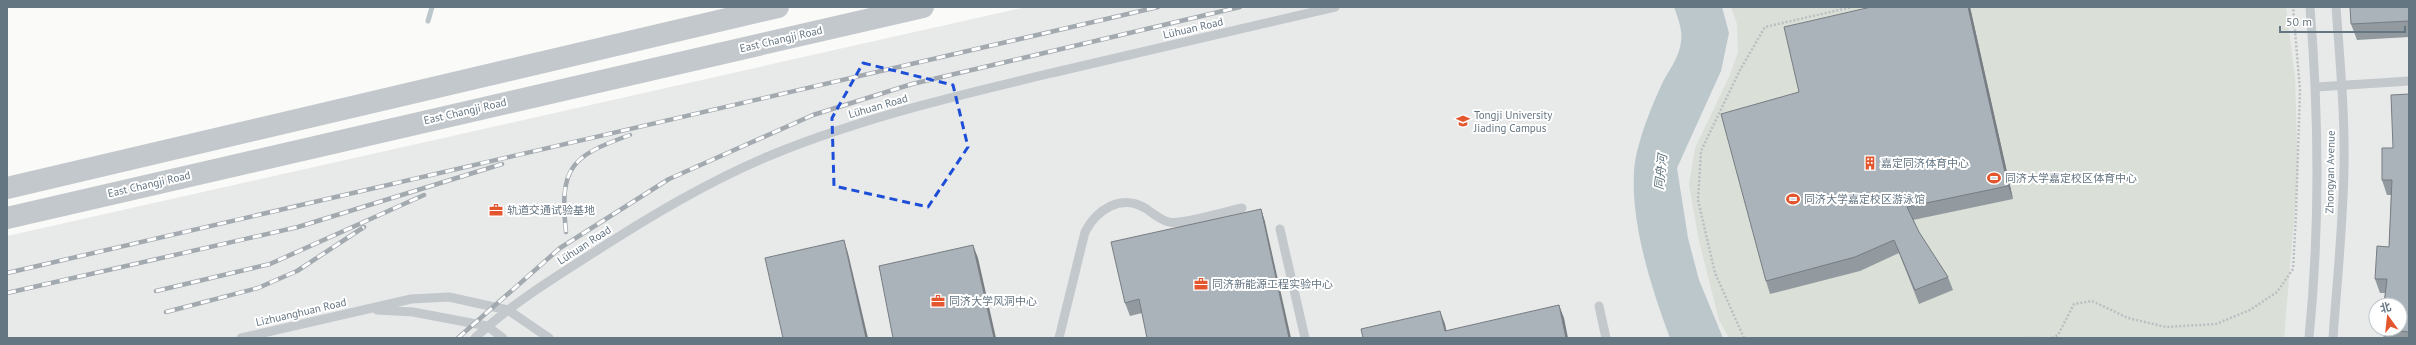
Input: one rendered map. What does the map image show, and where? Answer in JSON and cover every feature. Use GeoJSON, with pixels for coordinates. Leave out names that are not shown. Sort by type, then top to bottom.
{"type":"FeatureCollection","features":[{"type":"Feature","properties":{"kind":"street"},"geometry":{"type":"LineString","coordinates":[[7,188],[778,7]]}},
{"type":"Feature","properties":{"kind":"street","name":"East Changji Road"},"geometry":{"type":"LineString","coordinates":[[7,218],[923,7]]}},
{"type":"Feature","properties":{"kind":"lane","name":"Lühuan Road"},"geometry":{"type":"LineString","coordinates":[[475,338],[508,310],[635,226],[713,182],[768,157],[822,136],[908,109],[990,88],[1335,7]]}},
{"type":"Feature","properties":{"kind":"lane","name":"Zhongyan Avenue"},"geometry":{"type":"LineString","coordinates":[[2309,338],[2317,193],[2317,87],[2310,7]]}},
{"type":"Feature","properties":{"kind":"lane","name":"Zhongyan Avenue"},"geometry":{"type":"LineString","coordinates":[[2332,338],[2341,242],[2344,168],[2342,86],[2336,7]]}},
{"type":"Feature","properties":{"kind":"lane"},"geometry":{"type":"LineString","coordinates":[[2317,87],[2409,81]]}},
{"type":"Feature","properties":{"kind":"lane"},"geometry":{"type":"LineString","coordinates":[[1059,338],[1085,232],[1090,221],[1102,211],[1114,204],[1129,201],[1170,222],[1242,208]]}},
{"type":"Feature","properties":{"kind":"lane"},"geometry":{"type":"LineString","coordinates":[[1280,229],[1305,338]]}},
{"type":"Feature","properties":{"kind":"lane","name":"Lizhuanghuan Road"},"geometry":{"type":"LineString","coordinates":[[241,338],[411,299],[448,297],[508,310],[549,338]]}},
{"type":"Feature","properties":{"kind":"lane"},"geometry":{"type":"LineString","coordinates":[[1599,306],[1606,338]]}},
{"type":"Feature","properties":{"kind":"lane","name":"Lizhuanghuan Road"},"geometry":{"type":"LineString","coordinates":[[365,309],[413,312],[488,326],[503,338]]}},
{"type":"Feature","properties":{"kind":"path"},"geometry":{"type":"LineString","coordinates":[[1744,338],[1715,273],[1699,207],[1698,200],[1701,151],[1740,70],[1765,27],[1852,7]]}},
{"type":"Feature","properties":{"kind":"path"},"geometry":{"type":"LineString","coordinates":[[2052,338],[2058,335],[2074,304],[2092,301],[2128,318],[2166,327],[2216,324],[2250,310],[2277,292],[2293,269],[2300,90],[2293,7]]}},
{"type":"Feature","properties":{"kind":"path"},"geometry":{"type":"LineString","coordinates":[[2024,338],[2038,338]]}},
{"type":"Feature","properties":{"kind":"highlighted area"},"geometry":{"type":"Polygon","coordinates":[[[863,63],[953,85],[968,147],[928,207],[834,186],[832,118],[863,63]]]}},
{"type":"Feature","properties":{"kind":"shaded area","name":"Tongji University Jiading Campus"},"geometry":{"type":"Polygon","coordinates":[[[1026,7],[2409,7],[2409,338],[7,338],[7,236],[1026,7]]]}},
{"type":"Feature","properties":{"kind":"shaded area","name":"同济大学嘉定校区体育中心"},"geometry":{"type":"Polygon","coordinates":[[[1731,7],[2286,7],[2295,78],[2298,172],[2284,338],[1729,338],[1719,320],[1699,241],[1689,185],[1695,148],[1730,75],[1738,52],[1737,24],[1731,7]]]}},
{"type":"Feature","properties":{"kind":"water"},"geometry":{"type":"Polygon","coordinates":[[[1674,7],[1722,7],[1729,33],[1721,71],[1677,168],[1688,238],[1699,280],[1723,338],[1670,338],[1656,299],[1639,235],[1634,193],[1635,163],[1640,140],[1652,106],[1680,48],[1681,29],[1674,7]]]}},
{"type":"Feature","properties":{"kind":"building","name":"嘉定同济体育中心"},"geometry":{"type":"Polygon","coordinates":[[[1871,7],[1968,7],[2008,186],[1907,207],[1919,232],[1948,277],[1915,290],[1894,240],[1855,257],[1766,281],[1721,114],[1799,92],[1784,27],[1871,7]]]}},
{"type":"Feature","properties":{"kind":"building"},"geometry":{"type":"Polygon","coordinates":[[[2350,7],[2409,7],[2409,21],[2351,24],[2350,7]]]}},
{"type":"Feature","properties":{"kind":"building"},"geometry":{"type":"Polygon","coordinates":[[[2409,94],[2409,332],[2408,297],[2385,297],[2387,279],[2375,279],[2377,246],[2389,247],[2392,180],[2382,180],[2382,148],[2393,148],[2391,95],[2409,94]]]}},
{"type":"Feature","properties":{"kind":"building","name":"同济新能源工程实验中心"},"geometry":{"type":"Polygon","coordinates":[[[1261,209],[1289,338],[1147,338],[1139,299],[1125,303],[1111,242],[1261,209]]]}},
{"type":"Feature","properties":{"kind":"building"},"geometry":{"type":"Polygon","coordinates":[[[844,240],[866,338],[783,338],[765,258],[844,240]]]}},
{"type":"Feature","properties":{"kind":"building","name":"同济大学风洞中心"},"geometry":{"type":"Polygon","coordinates":[[[973,245],[994,338],[893,338],[879,266],[973,245]]]}},
{"type":"Feature","properties":{"kind":"building"},"geometry":{"type":"Polygon","coordinates":[[[1559,305],[1566,338],[1363,338],[1361,329],[1440,311],[1445,331],[1559,305]]]}},
{"type":"Feature","properties":{"kind":"waterway","name":"同舟河"},"geometry":{"type":"LineString","coordinates":[[428,21],[432,7]]}},
{"type":"Feature","properties":{"kind":"railway"},"geometry":{"type":"LineString","coordinates":[[7,273],[1158,7]]}},
{"type":"Feature","properties":{"kind":"railway"},"geometry":{"type":"LineString","coordinates":[[458,338],[560,248],[669,179],[813,115],[912,84],[1240,7]]}},
{"type":"Feature","properties":{"kind":"railway"},"geometry":{"type":"LineString","coordinates":[[566,232],[564,210],[565,192],[568,178],[573,167],[582,158],[594,150],[630,135]]}},
{"type":"Feature","properties":{"kind":"railway"},"geometry":{"type":"LineString","coordinates":[[7,293],[298,227],[502,164]]}},
{"type":"Feature","properties":{"kind":"railway"},"geometry":{"type":"LineString","coordinates":[[156,291],[270,264],[424,195]]}},
{"type":"Feature","properties":{"kind":"railway"},"geometry":{"type":"LineString","coordinates":[[166,312],[258,288],[297,271],[364,227]]}},
{"type":"Feature","properties":{"kind":"place","name":"Tongji University Jiading Campus"},"geometry":{"type":"Point","coordinates":[1463,121]}},
{"type":"Feature","properties":{"kind":"place","name":"嘉定同济体育中心"},"geometry":{"type":"Point","coordinates":[1870,163]}},
{"type":"Feature","properties":{"kind":"place","name":"同济大学嘉定校区体育中心"},"geometry":{"type":"Point","coordinates":[1994,178]}},
{"type":"Feature","properties":{"kind":"place","name":"同济大学嘉定校区游泳馆"},"geometry":{"type":"Point","coordinates":[1793,199]}},
{"type":"Feature","properties":{"kind":"place","name":"轨道交通试验基地"},"geometry":{"type":"Point","coordinates":[496,210]}},
{"type":"Feature","properties":{"kind":"place","name":"同济新能源工程实验中心"},"geometry":{"type":"Point","coordinates":[1201,284]}},
{"type":"Feature","properties":{"kind":"place","name":"同济大学风洞中心"},"geometry":{"type":"Point","coordinates":[938,301]}}]}
